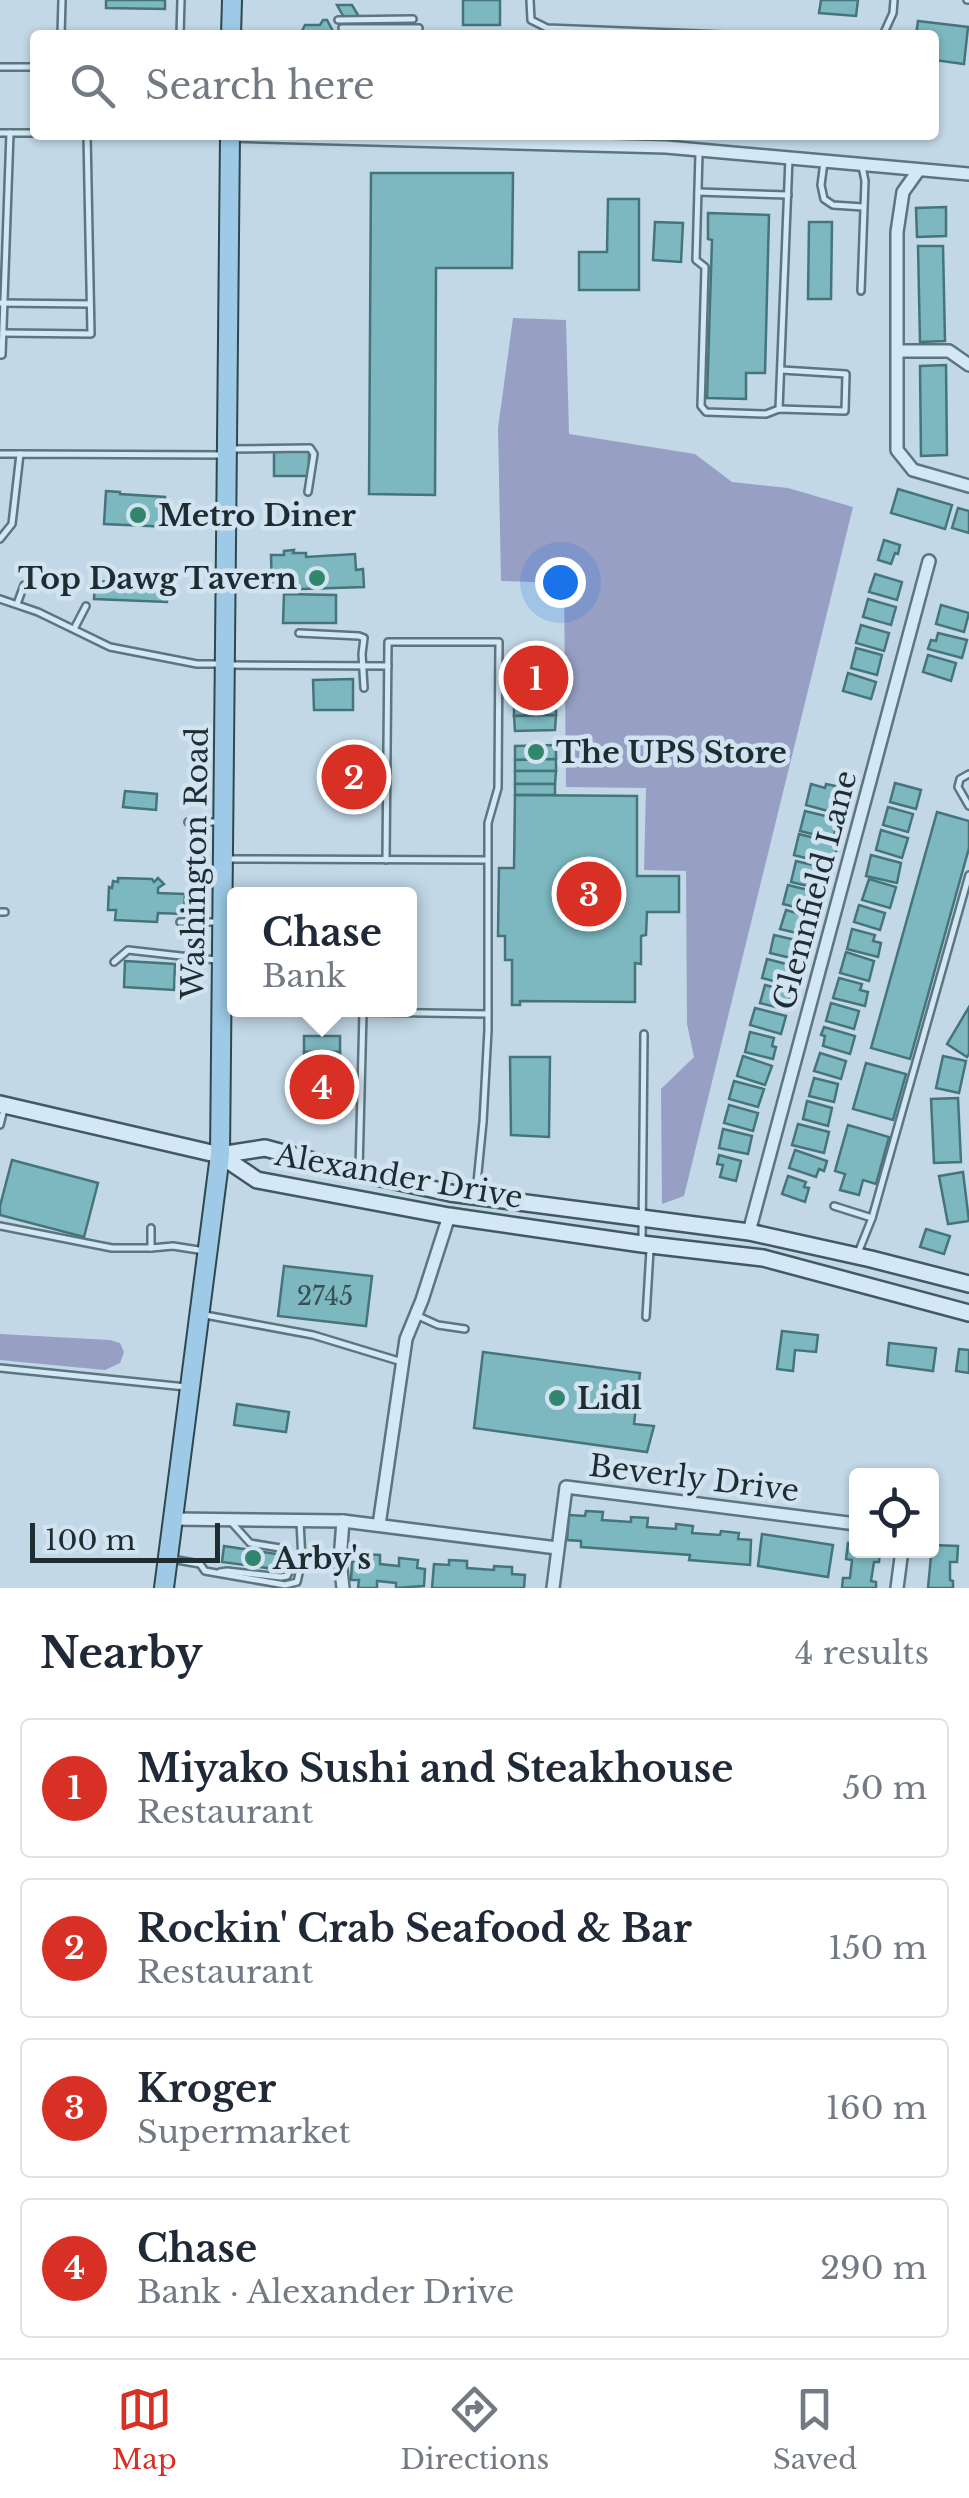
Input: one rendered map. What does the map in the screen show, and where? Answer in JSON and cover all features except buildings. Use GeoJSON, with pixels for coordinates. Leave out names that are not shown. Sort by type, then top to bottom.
{"type":"FeatureCollection","features":[{"type":"Feature","properties":{"kind":"main road"},"geometry":{"type":"LineString","coordinates":[[231,30],[232,0]]}},
{"type":"Feature","properties":{"kind":"main road","name":"Washington Road"},"geometry":{"type":"LineString","coordinates":[[164,1588],[220,1156],[230,140]]}},
{"type":"Feature","properties":{"kind":"main road"},"geometry":{"type":"LineString","coordinates":[[3,1104],[220,1156]]}},
{"type":"Feature","properties":{"kind":"main road","name":"Alexander Drive"},"geometry":{"type":"LineString","coordinates":[[220,1156],[265,1148],[358,1173],[475,1197],[749,1232],[969,1284]]}},
{"type":"Feature","properties":{"kind":"main road","name":"Alexander Drive"},"geometry":{"type":"LineString","coordinates":[[220,1156],[258,1180],[450,1216],[763,1258],[969,1313]]}},
{"type":"Feature","properties":{"kind":"street"},"geometry":{"type":"LineString","coordinates":[[593,140],[666,141],[700,150],[969,174]]}},
{"type":"Feature","properties":{"kind":"street"},"geometry":{"type":"LineString","coordinates":[[918,171],[903,192],[896,232],[897,450],[912,470],[969,486]]}},
{"type":"Feature","properties":{"kind":"street"},"geometry":{"type":"LineString","coordinates":[[898,351],[949,352],[969,365]]}},
{"type":"Feature","properties":{"kind":"street","name":"Glennfield Lane"},"geometry":{"type":"LineString","coordinates":[[749,1232],[928,561]]}},
{"type":"Feature","properties":{"kind":"street"},"geometry":{"type":"LineString","coordinates":[[380,1525],[406,1339],[450,1216]]}},
{"type":"Feature","properties":{"kind":"street","name":"Beverly Drive"},"geometry":{"type":"LineString","coordinates":[[553,1588],[566,1487],[849,1523]]}},
{"type":"Feature","properties":{"kind":"street"},"geometry":{"type":"LineString","coordinates":[[172,1519],[342,1521],[556,1548]]}},
{"type":"Feature","properties":{"kind":"street"},"geometry":{"type":"LineString","coordinates":[[342,1521],[343,1588]]}},
{"type":"Feature","properties":{"kind":"street"},"geometry":{"type":"LineString","coordinates":[[897,1588],[901,1558]]}},
{"type":"Feature","properties":{"kind":"lane"},"geometry":{"type":"LineString","coordinates":[[62,0],[62,30]]}},
{"type":"Feature","properties":{"kind":"lane"},"geometry":{"type":"LineString","coordinates":[[180,30],[181,0]]}},
{"type":"Feature","properties":{"kind":"lane"},"geometry":{"type":"LineString","coordinates":[[530,0],[531,20],[547,28],[599,30]]}},
{"type":"Feature","properties":{"kind":"lane"},"geometry":{"type":"LineString","coordinates":[[884,30],[894,0]]}},
{"type":"Feature","properties":{"kind":"lane"},"geometry":{"type":"LineString","coordinates":[[338,20],[413,19]]}},
{"type":"Feature","properties":{"kind":"lane"},"geometry":{"type":"LineString","coordinates":[[0,67],[30,67]]}},
{"type":"Feature","properties":{"kind":"lane"},"geometry":{"type":"LineString","coordinates":[[0,133],[30,133]]}},
{"type":"Feature","properties":{"kind":"lane"},"geometry":{"type":"LineString","coordinates":[[0,355],[10,133]]}},
{"type":"Feature","properties":{"kind":"lane"},"geometry":{"type":"LineString","coordinates":[[3,333],[91,334],[87,140]]}},
{"type":"Feature","properties":{"kind":"lane"},"geometry":{"type":"LineString","coordinates":[[700,150],[696,260],[704,266],[701,406],[706,412],[844,411],[846,374],[782,370]]}},
{"type":"Feature","properties":{"kind":"lane"},"geometry":{"type":"LineString","coordinates":[[779,409],[789,158]]}},
{"type":"Feature","properties":{"kind":"lane"},"geometry":{"type":"LineString","coordinates":[[824,162],[824,198],[833,205],[863,207]]}},
{"type":"Feature","properties":{"kind":"lane"},"geometry":{"type":"LineString","coordinates":[[862,166],[862,291]]}},
{"type":"Feature","properties":{"kind":"lane"},"geometry":{"type":"LineString","coordinates":[[698,192],[788,195]]}},
{"type":"Feature","properties":{"kind":"lane"},"geometry":{"type":"LineString","coordinates":[[2,303],[90,304]]}},
{"type":"Feature","properties":{"kind":"lane"},"geometry":{"type":"LineString","coordinates":[[0,454],[310,448],[314,454],[308,492]]}},
{"type":"Feature","properties":{"kind":"lane"},"geometry":{"type":"LineString","coordinates":[[0,538],[12,524],[20,454]]}},
{"type":"Feature","properties":{"kind":"lane"},"geometry":{"type":"LineString","coordinates":[[17,604],[24,585]]}},
{"type":"Feature","properties":{"kind":"lane"},"geometry":{"type":"LineString","coordinates":[[0,599],[110,647],[197,664],[388,666]]}},
{"type":"Feature","properties":{"kind":"lane"},"geometry":{"type":"LineString","coordinates":[[74,629],[86,606]]}},
{"type":"Feature","properties":{"kind":"lane"},"geometry":{"type":"LineString","coordinates":[[299,633],[362,636],[364,688]]}},
{"type":"Feature","properties":{"kind":"lane"},"geometry":{"type":"LineString","coordinates":[[386,860],[388,642],[499,642],[498,788],[488,823],[488,1014],[475,1197]]}},
{"type":"Feature","properties":{"kind":"lane"},"geometry":{"type":"LineString","coordinates":[[969,774],[960,779],[958,788],[969,806]]}},
{"type":"Feature","properties":{"kind":"lane"},"geometry":{"type":"LineString","coordinates":[[188,822],[224,822]]}},
{"type":"Feature","properties":{"kind":"lane"},"geometry":{"type":"LineString","coordinates":[[190,874],[223,865],[487,860]]}},
{"type":"Feature","properties":{"kind":"lane"},"geometry":{"type":"LineString","coordinates":[[857,1256],[872,1218],[969,874]]}},
{"type":"Feature","properties":{"kind":"lane"},"geometry":{"type":"LineString","coordinates":[[180,922],[222,922]]}},
{"type":"Feature","properties":{"kind":"lane"},"geometry":{"type":"LineString","coordinates":[[114,962],[128,950],[222,960]]}},
{"type":"Feature","properties":{"kind":"lane"},"geometry":{"type":"LineString","coordinates":[[221,1010],[227,1010]]}},
{"type":"Feature","properties":{"kind":"lane"},"geometry":{"type":"LineString","coordinates":[[417,1013],[488,1014]]}},
{"type":"Feature","properties":{"kind":"lane"},"geometry":{"type":"LineString","coordinates":[[358,1173],[363,1017]]}},
{"type":"Feature","properties":{"kind":"lane"},"geometry":{"type":"LineString","coordinates":[[644,1034],[642,1218],[646,1317]]}},
{"type":"Feature","properties":{"kind":"lane"},"geometry":{"type":"LineString","coordinates":[[0,1125],[3,1104]]}},
{"type":"Feature","properties":{"kind":"lane"},"geometry":{"type":"LineString","coordinates":[[834,1206],[872,1218]]}},
{"type":"Feature","properties":{"kind":"lane"},"geometry":{"type":"LineString","coordinates":[[0,1226],[112,1248],[173,1246],[208,1252]]}},
{"type":"Feature","properties":{"kind":"lane"},"geometry":{"type":"LineString","coordinates":[[151,1228],[151,1248]]}},
{"type":"Feature","properties":{"kind":"lane"},"geometry":{"type":"LineString","coordinates":[[200,1314],[313,1335],[402,1362]]}},
{"type":"Feature","properties":{"kind":"lane"},"geometry":{"type":"LineString","coordinates":[[416,1315],[438,1325],[465,1330]]}},
{"type":"Feature","properties":{"kind":"lane"},"geometry":{"type":"LineString","coordinates":[[0,1368],[190,1388]]}},
{"type":"Feature","properties":{"kind":"lane"},"geometry":{"type":"LineString","coordinates":[[217,1573],[281,1577],[290,1572],[286,1550],[250,1543],[231,1521]]}},
{"type":"Feature","properties":{"kind":"lane"},"geometry":{"type":"LineString","coordinates":[[168,1559],[200,1564],[205,1571],[285,1584],[297,1582],[302,1561],[300,1521]]}},
{"type":"Feature","properties":{"kind":"shaded area"},"geometry":{"type":"Polygon","coordinates":[[[513,318],[566,320],[569,434],[695,454],[732,482],[788,488],[853,507],[684,1196],[662,1204],[661,1089],[694,1057],[687,1024],[686,871],[644,870],[646,788],[566,787],[564,583],[501,581],[498,428],[513,318]]]}},
{"type":"Feature","properties":{"kind":"shaded area"},"geometry":{"type":"Polygon","coordinates":[[[0,1334],[110,1340],[120,1343],[124,1352],[120,1363],[105,1370],[0,1360],[0,1334]]]}},
{"type":"Feature","properties":{"kind":"place","name":"Metro Diner"},"geometry":{"type":"Point","coordinates":[138,515]}},
{"type":"Feature","properties":{"kind":"place","name":"Top Dawg Tavern"},"geometry":{"type":"Point","coordinates":[317,578]}},
{"type":"Feature","properties":{"kind":"place","name":"Miyako Sushi and Steakhouse"},"geometry":{"type":"Point","coordinates":[536,678]}},
{"type":"Feature","properties":{"kind":"place","name":"The UPS Store"},"geometry":{"type":"Point","coordinates":[536,752]}},
{"type":"Feature","properties":{"kind":"place","name":"Rockin' Crab Seafood & Bar"},"geometry":{"type":"Point","coordinates":[354,777]}},
{"type":"Feature","properties":{"kind":"place","name":"Kroger"},"geometry":{"type":"Point","coordinates":[589,894]}},
{"type":"Feature","properties":{"kind":"place","name":"Chase"},"geometry":{"type":"Point","coordinates":[322,1087]}},
{"type":"Feature","properties":{"kind":"place","name":"Lidl"},"geometry":{"type":"Point","coordinates":[557,1398]}},
{"type":"Feature","properties":{"kind":"place","name":"Arby's"},"geometry":{"type":"Point","coordinates":[253,1558]}}]}
